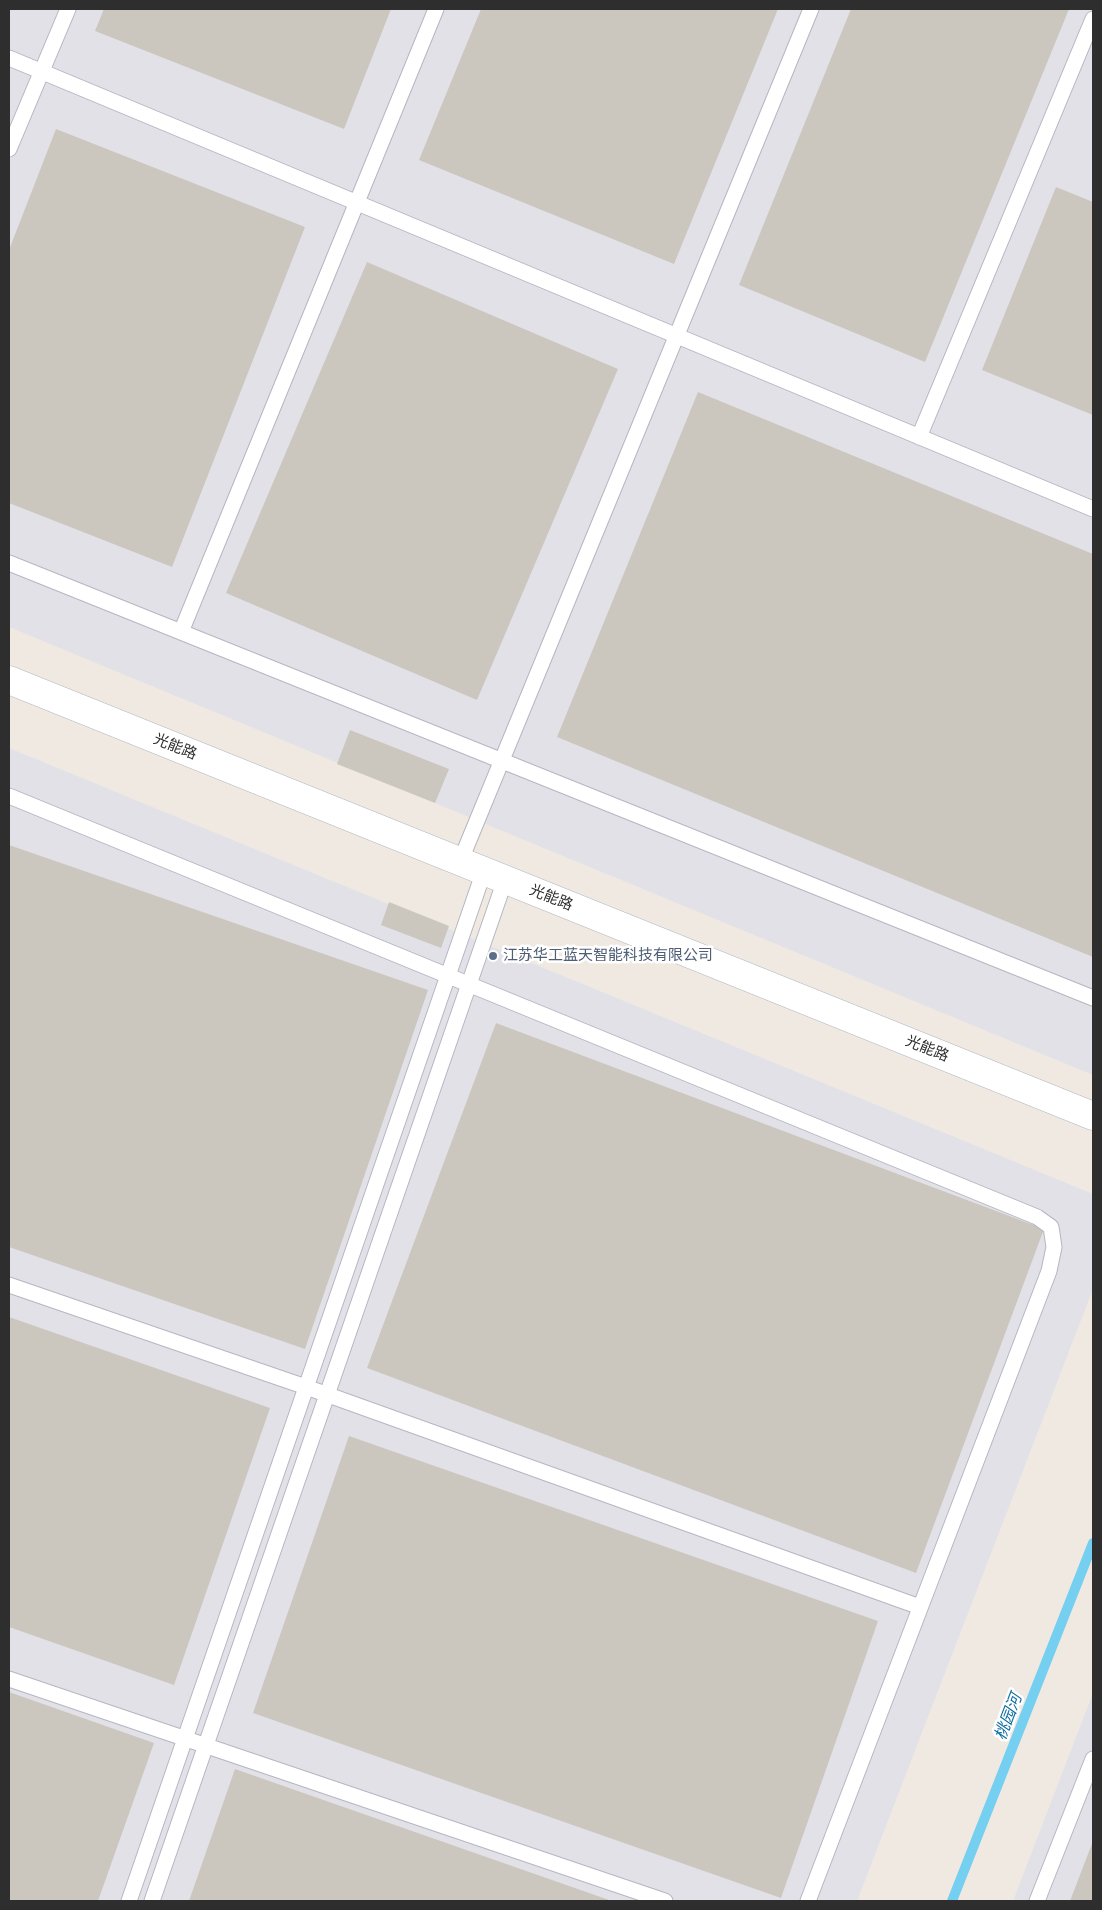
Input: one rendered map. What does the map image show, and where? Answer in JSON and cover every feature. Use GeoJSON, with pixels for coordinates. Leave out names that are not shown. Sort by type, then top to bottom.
{"type":"FeatureCollection","features":[{"type":"Feature","properties":{"kind":"street","name":"光能路"},"geometry":{"type":"LineString","coordinates":[[9,680],[1093,1116]]}},
{"type":"Feature","properties":{"kind":"lane"},"geometry":{"type":"LineString","coordinates":[[9,149],[68,9]]}},
{"type":"Feature","properties":{"kind":"lane"},"geometry":{"type":"LineString","coordinates":[[181,632],[436,9]]}},
{"type":"Feature","properties":{"kind":"lane"},"geometry":{"type":"LineString","coordinates":[[152,1901],[469,985],[483,871],[501,760],[811,9]]}},
{"type":"Feature","properties":{"kind":"lane"},"geometry":{"type":"LineString","coordinates":[[920,437],[1093,19]]}},
{"type":"Feature","properties":{"kind":"lane"},"geometry":{"type":"LineString","coordinates":[[9,58],[1093,509]]}},
{"type":"Feature","properties":{"kind":"lane"},"geometry":{"type":"LineString","coordinates":[[9,563],[1093,998]]}},
{"type":"Feature","properties":{"kind":"lane"},"geometry":{"type":"LineString","coordinates":[[9,796],[1038,1217],[1051,1227],[1054,1247],[1049,1271],[808,1901]]}},
{"type":"Feature","properties":{"kind":"lane"},"geometry":{"type":"LineString","coordinates":[[129,1901],[483,871]]}},
{"type":"Feature","properties":{"kind":"lane"},"geometry":{"type":"LineString","coordinates":[[9,1286],[306,1387],[920,1607]]}},
{"type":"Feature","properties":{"kind":"lane"},"geometry":{"type":"LineString","coordinates":[[9,1679],[665,1901]]}},
{"type":"Feature","properties":{"kind":"lane"},"geometry":{"type":"LineString","coordinates":[[1037,1901],[1093,1759]]}},
{"type":"Feature","properties":{"kind":"shaded area"},"geometry":{"type":"Polygon","coordinates":[[[10,9],[1093,9],[1093,1075],[9,627],[10,9]]]}},
{"type":"Feature","properties":{"kind":"shaded area"},"geometry":{"type":"Polygon","coordinates":[[[9,748],[1093,1194],[1093,1289],[857,1901],[9,1901],[9,748]]]}},
{"type":"Feature","properties":{"kind":"shaded area"},"geometry":{"type":"Polygon","coordinates":[[[1093,1693],[1093,1901],[1013,1901],[1093,1693]]]}},
{"type":"Feature","properties":{"kind":"building"},"geometry":{"type":"Polygon","coordinates":[[[104,9],[391,9],[344,129],[95,31],[104,9]]]}},
{"type":"Feature","properties":{"kind":"building"},"geometry":{"type":"Polygon","coordinates":[[[481,9],[778,9],[674,264],[419,160],[481,9]]]}},
{"type":"Feature","properties":{"kind":"building"},"geometry":{"type":"Polygon","coordinates":[[[851,9],[1069,9],[925,362],[739,285],[851,9]]]}},
{"type":"Feature","properties":{"kind":"building"},"geometry":{"type":"Polygon","coordinates":[[[56,129],[305,227],[172,567],[9,503],[9,250],[56,129]]]}},
{"type":"Feature","properties":{"kind":"building"},"geometry":{"type":"Polygon","coordinates":[[[1056,187],[1093,202],[1093,415],[982,370],[1056,187]]]}},
{"type":"Feature","properties":{"kind":"building"},"geometry":{"type":"Polygon","coordinates":[[[367,262],[618,369],[477,700],[226,593],[367,262]]]}},
{"type":"Feature","properties":{"kind":"building"},"geometry":{"type":"Polygon","coordinates":[[[698,392],[1093,554],[1093,957],[557,737],[698,392]]]}},
{"type":"Feature","properties":{"kind":"building"},"geometry":{"type":"Polygon","coordinates":[[[350,730],[449,769],[435,803],[337,764],[350,730]]]}},
{"type":"Feature","properties":{"kind":"building"},"geometry":{"type":"Polygon","coordinates":[[[9,845],[428,990],[305,1349],[9,1247],[9,845]]]}},
{"type":"Feature","properties":{"kind":"building"},"geometry":{"type":"Polygon","coordinates":[[[389,902],[449,926],[441,948],[381,925],[389,902]]]}},
{"type":"Feature","properties":{"kind":"building"},"geometry":{"type":"Polygon","coordinates":[[[496,1023],[1044,1229],[916,1573],[367,1368],[496,1023]]]}},
{"type":"Feature","properties":{"kind":"building"},"geometry":{"type":"Polygon","coordinates":[[[9,1317],[270,1408],[174,1685],[9,1627],[9,1317]]]}},
{"type":"Feature","properties":{"kind":"building"},"geometry":{"type":"Polygon","coordinates":[[[349,1436],[878,1621],[781,1898],[253,1713],[349,1436]]]}},
{"type":"Feature","properties":{"kind":"building"},"geometry":{"type":"Polygon","coordinates":[[[9,1692],[154,1743],[98,1901],[9,1901],[9,1692]]]}},
{"type":"Feature","properties":{"kind":"building"},"geometry":{"type":"Polygon","coordinates":[[[235,1769],[612,1901],[189,1901],[235,1769]]]}},
{"type":"Feature","properties":{"kind":"building"},"geometry":{"type":"Polygon","coordinates":[[[1093,1841],[1093,1901],[1070,1901],[1093,1841]]]}},
{"type":"Feature","properties":{"kind":"waterway","name":"桃园河"},"geometry":{"type":"LineString","coordinates":[[952,1901],[1093,1543]]}},
{"type":"Feature","properties":{"kind":"place","name":"江苏华工蓝天智能科技有限公司"},"geometry":{"type":"Point","coordinates":[493,956]}}]}
